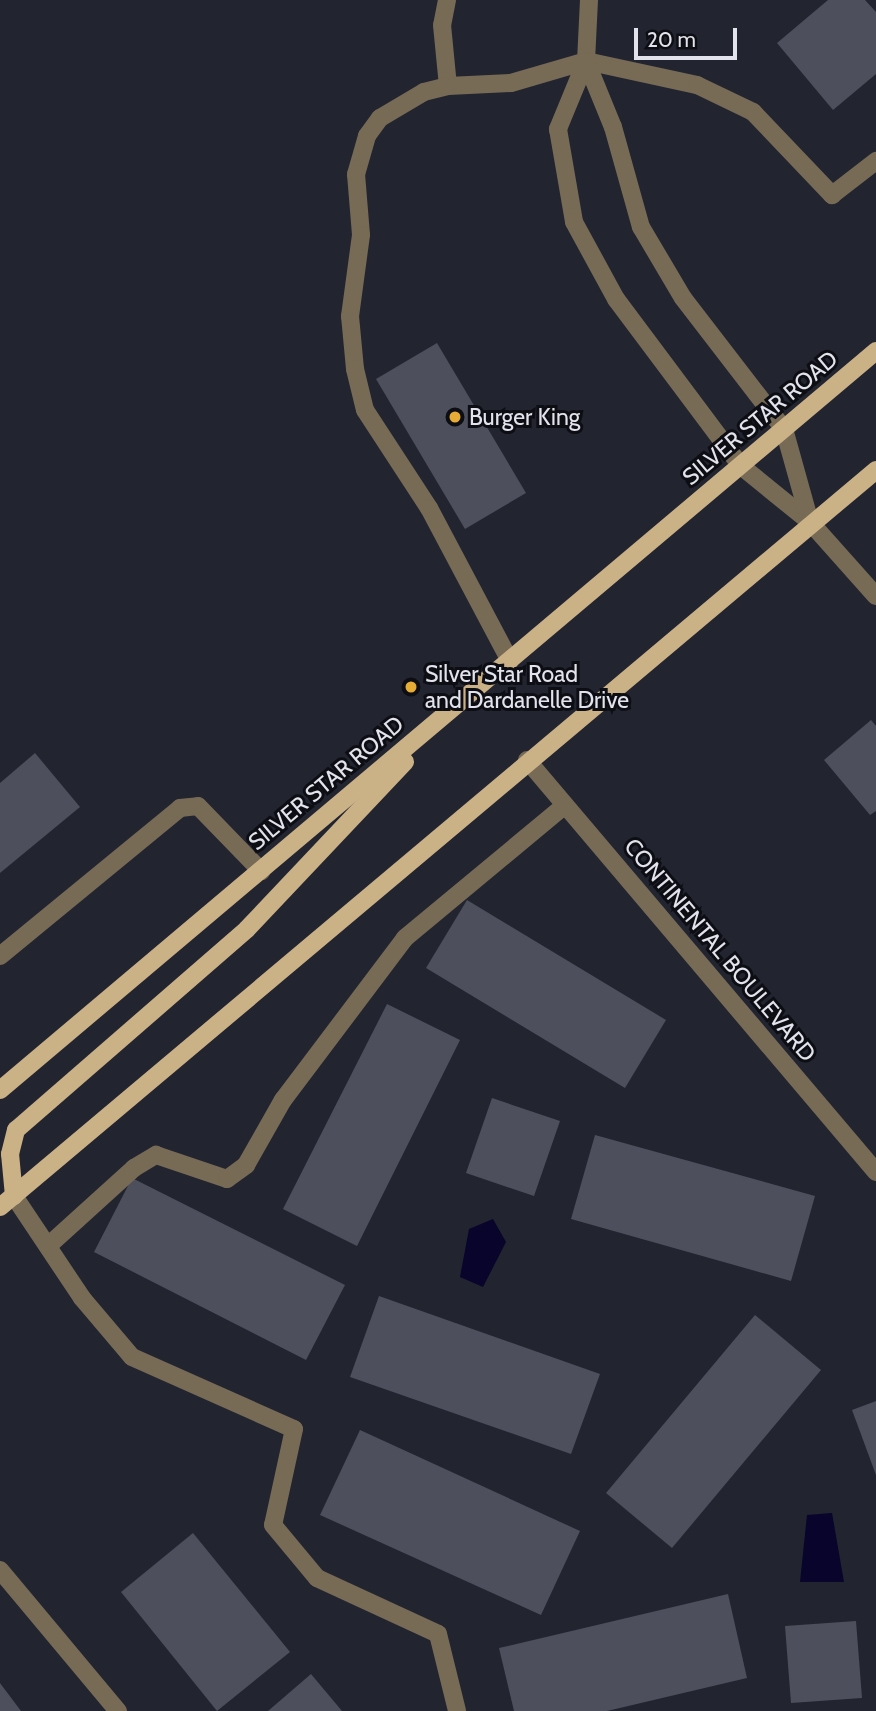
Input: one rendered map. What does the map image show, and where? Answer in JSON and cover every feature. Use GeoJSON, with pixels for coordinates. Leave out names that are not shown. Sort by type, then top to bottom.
{"type":"FeatureCollection","features":[{"type":"Feature","properties":{"kind":"main road","name":"SILVER STAR ROAD"},"geometry":{"type":"LineString","coordinates":[[0,1090],[876,351]]}},
{"type":"Feature","properties":{"kind":"main road"},"geometry":{"type":"LineString","coordinates":[[7,1202],[527,760],[810,522],[876,470]]}},
{"type":"Feature","properties":{"kind":"main road"},"geometry":{"type":"LineString","coordinates":[[7,1202],[10,1154],[16,1130],[247,929],[465,699]]}},
{"type":"Feature","properties":{"kind":"street"},"geometry":{"type":"LineString","coordinates":[[447,0],[442,25],[448,86]]}},
{"type":"Feature","properties":{"kind":"street"},"geometry":{"type":"LineString","coordinates":[[589,0],[586,61],[558,129],[574,222],[616,299],[741,466],[810,522],[876,596]]}},
{"type":"Feature","properties":{"kind":"street"},"geometry":{"type":"LineString","coordinates":[[586,61],[613,127],[641,228],[683,299],[785,429],[810,522]]}},
{"type":"Feature","properties":{"kind":"street"},"geometry":{"type":"LineString","coordinates":[[510,661],[429,508],[365,410],[355,369],[350,316],[361,235],[356,174],[367,136],[380,118],[424,92],[448,86],[511,83],[586,61],[698,85],[753,112],[832,195],[876,161]]}},
{"type":"Feature","properties":{"kind":"street","name":"CONTINENTAL BOULEVARD"},"geometry":{"type":"LineString","coordinates":[[527,760],[876,1172]]}},
{"type":"Feature","properties":{"kind":"street"},"geometry":{"type":"LineString","coordinates":[[48,1246],[134,1168],[156,1155],[227,1179],[246,1165],[283,1100],[405,938],[565,805]]}},
{"type":"Feature","properties":{"kind":"street"},"geometry":{"type":"LineString","coordinates":[[0,956],[180,808],[198,806],[261,871]]}},
{"type":"Feature","properties":{"kind":"street"},"geometry":{"type":"LineString","coordinates":[[7,1202],[48,1246],[82,1298],[132,1357],[294,1429],[273,1525],[317,1578],[438,1634],[457,1711]]}},
{"type":"Feature","properties":{"kind":"street"},"geometry":{"type":"LineString","coordinates":[[0,1570],[118,1711]]}},
{"type":"Feature","properties":{"kind":"shaded area"},"geometry":{"type":"Polygon","coordinates":[[[493,1219],[506,1242],[483,1287],[460,1277],[469,1229],[493,1219]]]}},
{"type":"Feature","properties":{"kind":"shaded area"},"geometry":{"type":"Polygon","coordinates":[[[832,1513],[844,1582],[800,1582],[807,1515],[832,1513]]]}},
{"type":"Feature","properties":{"kind":"building"},"geometry":{"type":"Polygon","coordinates":[[[828,0],[865,0],[876,12],[876,74],[833,110],[777,43],[828,0]]]}},
{"type":"Feature","properties":{"kind":"building"},"geometry":{"type":"Polygon","coordinates":[[[437,343],[526,493],[465,529],[376,379],[437,343]]]}},
{"type":"Feature","properties":{"kind":"building"},"geometry":{"type":"Polygon","coordinates":[[[871,720],[876,726],[876,811],[870,815],[824,760],[871,720]]]}},
{"type":"Feature","properties":{"kind":"building"},"geometry":{"type":"Polygon","coordinates":[[[35,753],[80,807],[0,873],[0,783],[35,753]]]}},
{"type":"Feature","properties":{"kind":"building"},"geometry":{"type":"Polygon","coordinates":[[[467,900],[666,1020],[625,1088],[426,968],[467,900]]]}},
{"type":"Feature","properties":{"kind":"building"},"geometry":{"type":"Polygon","coordinates":[[[387,1004],[460,1040],[357,1246],[283,1209],[387,1004]]]}},
{"type":"Feature","properties":{"kind":"building"},"geometry":{"type":"Polygon","coordinates":[[[492,1098],[560,1121],[534,1196],[466,1173],[492,1098]]]}},
{"type":"Feature","properties":{"kind":"building"},"geometry":{"type":"Polygon","coordinates":[[[595,1135],[815,1196],[791,1281],[571,1219],[595,1135]]]}},
{"type":"Feature","properties":{"kind":"building"},"geometry":{"type":"Polygon","coordinates":[[[132,1178],[345,1285],[306,1360],[94,1252],[132,1178]]]}},
{"type":"Feature","properties":{"kind":"building"},"geometry":{"type":"Polygon","coordinates":[[[379,1296],[600,1374],[571,1454],[350,1377],[379,1296]]]}},
{"type":"Feature","properties":{"kind":"building"},"geometry":{"type":"Polygon","coordinates":[[[755,1315],[821,1370],[672,1548],[606,1493],[755,1315]]]}},
{"type":"Feature","properties":{"kind":"building"},"geometry":{"type":"Polygon","coordinates":[[[876,1401],[876,1475],[852,1410],[876,1401]]]}},
{"type":"Feature","properties":{"kind":"building"},"geometry":{"type":"Polygon","coordinates":[[[360,1430],[580,1531],[541,1615],[320,1515],[360,1430]]]}},
{"type":"Feature","properties":{"kind":"building"},"geometry":{"type":"Polygon","coordinates":[[[193,1533],[290,1652],[217,1711],[121,1592],[193,1533]]]}},
{"type":"Feature","properties":{"kind":"building"},"geometry":{"type":"Polygon","coordinates":[[[728,1594],[747,1678],[607,1711],[514,1711],[499,1648],[728,1594]]]}},
{"type":"Feature","properties":{"kind":"building"},"geometry":{"type":"Polygon","coordinates":[[[856,1621],[862,1698],[791,1703],[785,1626],[856,1621]]]}},
{"type":"Feature","properties":{"kind":"building"},"geometry":{"type":"Polygon","coordinates":[[[311,1674],[342,1711],[268,1711],[311,1674]]]}},
{"type":"Feature","properties":{"kind":"building"},"geometry":{"type":"Polygon","coordinates":[[[0,1683],[21,1711],[0,1711],[0,1683]]]}},
{"type":"Feature","properties":{"kind":"place","name":"Burger King"},"geometry":{"type":"Point","coordinates":[455,417]}},
{"type":"Feature","properties":{"kind":"place","name":"Silver Star Road and Dardanelle Drive"},"geometry":{"type":"Point","coordinates":[411,687]}}]}
